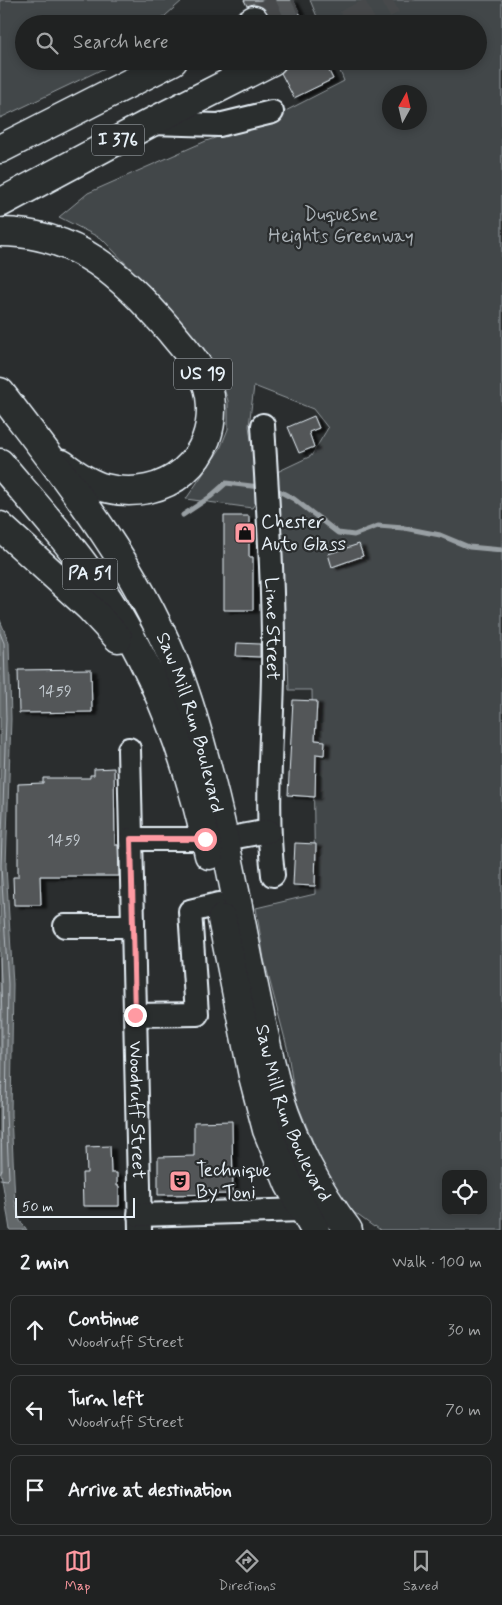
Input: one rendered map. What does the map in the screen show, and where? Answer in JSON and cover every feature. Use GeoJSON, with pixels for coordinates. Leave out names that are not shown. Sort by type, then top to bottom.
{"type":"FeatureCollection","features":[{"type":"Feature","properties":{"kind":"highway","name":"I 376"},"geometry":{"type":"LineString","coordinates":[[0,149],[156,70]]}},
{"type":"Feature","properties":{"kind":"highway","name":"I 376"},"geometry":{"type":"LineString","coordinates":[[0,203],[150,123],[232,70]]}},
{"type":"Feature","properties":{"kind":"highway","name":"US 19"},"geometry":{"type":"LineString","coordinates":[[0,232],[29,234],[48,238],[79,251],[103,265],[137,294],[188,353],[202,371],[208,390],[211,411],[210,425],[200,453],[190,466],[166,484],[151,489],[135,491],[106,488],[80,478],[46,453]]}},
{"type":"Feature","properties":{"kind":"highway","name":"Saw Mill Run Boulevard"},"geometry":{"type":"LineString","coordinates":[[0,392],[110,540],[128,568],[159,626],[173,658],[196,725],[215,839],[279,1096],[295,1140],[309,1168],[345,1226]]}},
{"type":"Feature","properties":{"kind":"highway","name":"Saw Mill Run Boulevard"},"geometry":{"type":"LineString","coordinates":[[0,463],[65,540],[108,599],[146,664],[161,697],[184,762],[215,839],[219,904],[259,1103],[278,1158],[309,1220]]}},
{"type":"Feature","properties":{"kind":"highway"},"geometry":{"type":"LineString","coordinates":[[0,526],[111,629],[130,652],[161,697]]}},
{"type":"Feature","properties":{"kind":"highway"},"geometry":{"type":"LineString","coordinates":[[309,1220],[345,1226]]}},
{"type":"Feature","properties":{"kind":"street"},"geometry":{"type":"LineString","coordinates":[[150,123],[209,126],[272,112]]}},
{"type":"Feature","properties":{"kind":"street","name":"Lime Street"},"geometry":{"type":"LineString","coordinates":[[263,425],[272,612],[273,673],[269,831],[273,875]]}},
{"type":"Feature","properties":{"kind":"street","name":"Woodruff Street"},"geometry":{"type":"LineString","coordinates":[[129,749],[139,1222]]}},
{"type":"Feature","properties":{"kind":"street"},"geometry":{"type":"LineString","coordinates":[[131,839],[215,839],[269,831]]}},
{"type":"Feature","properties":{"kind":"street"},"geometry":{"type":"LineString","coordinates":[[135,1015],[197,1014],[190,911],[219,904]]}},
{"type":"Feature","properties":{"kind":"street"},"geometry":{"type":"LineString","coordinates":[[65,926],[133,926]]}},
{"type":"Feature","properties":{"kind":"street"},"geometry":{"type":"LineString","coordinates":[[139,1222],[309,1220]]}},
{"type":"Feature","properties":{"kind":"green space"},"geometry":{"type":"Polygon","coordinates":[[[0,0],[183,0],[166,15],[15,15],[15,70],[101,70],[0,118],[0,0]]]}},
{"type":"Feature","properties":{"kind":"green space","name":"Duquesne Heights Greenway"},"geometry":{"type":"Polygon","coordinates":[[[310,0],[502,0],[502,1230],[380,1230],[348,1208],[346,1201],[338,1193],[318,1154],[295,1098],[287,1047],[264,959],[256,908],[315,894],[312,690],[289,690],[288,662],[281,662],[275,473],[311,456],[328,428],[313,409],[254,386],[249,426],[259,498],[252,508],[186,499],[220,449],[228,429],[228,401],[217,366],[138,276],[102,239],[59,217],[88,193],[206,141],[266,121],[344,81],[340,70],[487,70],[487,15],[316,15],[310,0]]]}},
{"type":"Feature","properties":{"kind":"water"},"geometry":{"type":"Polygon","coordinates":[[[0,620],[9,642],[11,719],[6,866],[13,984],[11,1114],[15,1201],[20,1221],[27,1230],[10,1230],[0,1167],[0,620]]]}},
{"type":"Feature","properties":{"kind":"building"},"geometry":{"type":"Polygon","coordinates":[[[244,0],[293,0],[300,15],[268,15],[267,11],[260,6],[253,4],[247,6],[244,0]]]}},
{"type":"Feature","properties":{"kind":"building"},"geometry":{"type":"Polygon","coordinates":[[[284,70],[328,70],[333,79],[294,98],[281,73],[284,70]]]}},
{"type":"Feature","properties":{"kind":"building"},"geometry":{"type":"Polygon","coordinates":[[[314,416],[319,428],[309,432],[314,447],[299,453],[288,427],[314,416]]]}},
{"type":"Feature","properties":{"kind":"building"},"geometry":{"type":"Polygon","coordinates":[[[224,516],[249,516],[249,557],[253,557],[253,610],[224,610],[224,516]]]}},
{"type":"Feature","properties":{"kind":"building"},"geometry":{"type":"Polygon","coordinates":[[[359,544],[363,556],[332,567],[328,554],[359,544]]]}},
{"type":"Feature","properties":{"kind":"building"},"geometry":{"type":"Polygon","coordinates":[[[237,643],[260,644],[260,657],[236,656],[237,643]]]}},
{"type":"Feature","properties":{"kind":"building"},"geometry":{"type":"Polygon","coordinates":[[[91,669],[92,712],[19,713],[18,670],[91,669]]]}},
{"type":"Feature","properties":{"kind":"building"},"geometry":{"type":"Polygon","coordinates":[[[293,700],[317,701],[315,740],[325,741],[324,755],[316,754],[315,797],[288,795],[293,700]]]}},
{"type":"Feature","properties":{"kind":"building"},"geometry":{"type":"Polygon","coordinates":[[[114,768],[115,845],[118,845],[119,876],[40,876],[41,905],[14,905],[13,877],[18,877],[18,784],[43,783],[43,778],[90,778],[90,775],[94,775],[94,769],[114,768]]]}},
{"type":"Feature","properties":{"kind":"building"},"geometry":{"type":"Polygon","coordinates":[[[295,843],[316,844],[315,886],[293,885],[295,843]]]}},
{"type":"Feature","properties":{"kind":"building"},"geometry":{"type":"Polygon","coordinates":[[[232,1121],[233,1194],[158,1195],[158,1157],[194,1156],[194,1122],[232,1121]]]}},
{"type":"Feature","properties":{"kind":"building"},"geometry":{"type":"Polygon","coordinates":[[[110,1146],[111,1173],[117,1173],[119,1206],[83,1206],[82,1173],[87,1173],[86,1147],[110,1146]]]}},
{"type":"Feature","properties":{"kind":"waterway"},"geometry":{"type":"LineString","coordinates":[[183,515],[210,497],[226,483],[260,487]]}},
{"type":"Feature","properties":{"kind":"waterway"},"geometry":{"type":"LineString","coordinates":[[279,491],[294,499],[338,533],[354,535],[378,526],[404,528],[440,535],[469,547],[502,550]]}},
{"type":"Feature","properties":{"kind":"tunnel"},"geometry":{"type":"LineString","coordinates":[[264,15],[294,0]]}},
{"type":"Feature","properties":{"kind":"tunnel"},"geometry":{"type":"LineString","coordinates":[[364,15],[393,0]]}},
{"type":"Feature","properties":{"kind":"place","name":"Chester Auto Glass"},"geometry":{"type":"Point","coordinates":[245,533]}},
{"type":"Feature","properties":{"kind":"place","name":"Technique By Toni"},"geometry":{"type":"Point","coordinates":[180,1181]}},
{"type":"Feature","properties":{"kind":"route"},"geometry":{"type":"LineString","coordinates":[[135,1015],[131,839],[205,839]]}}]}
